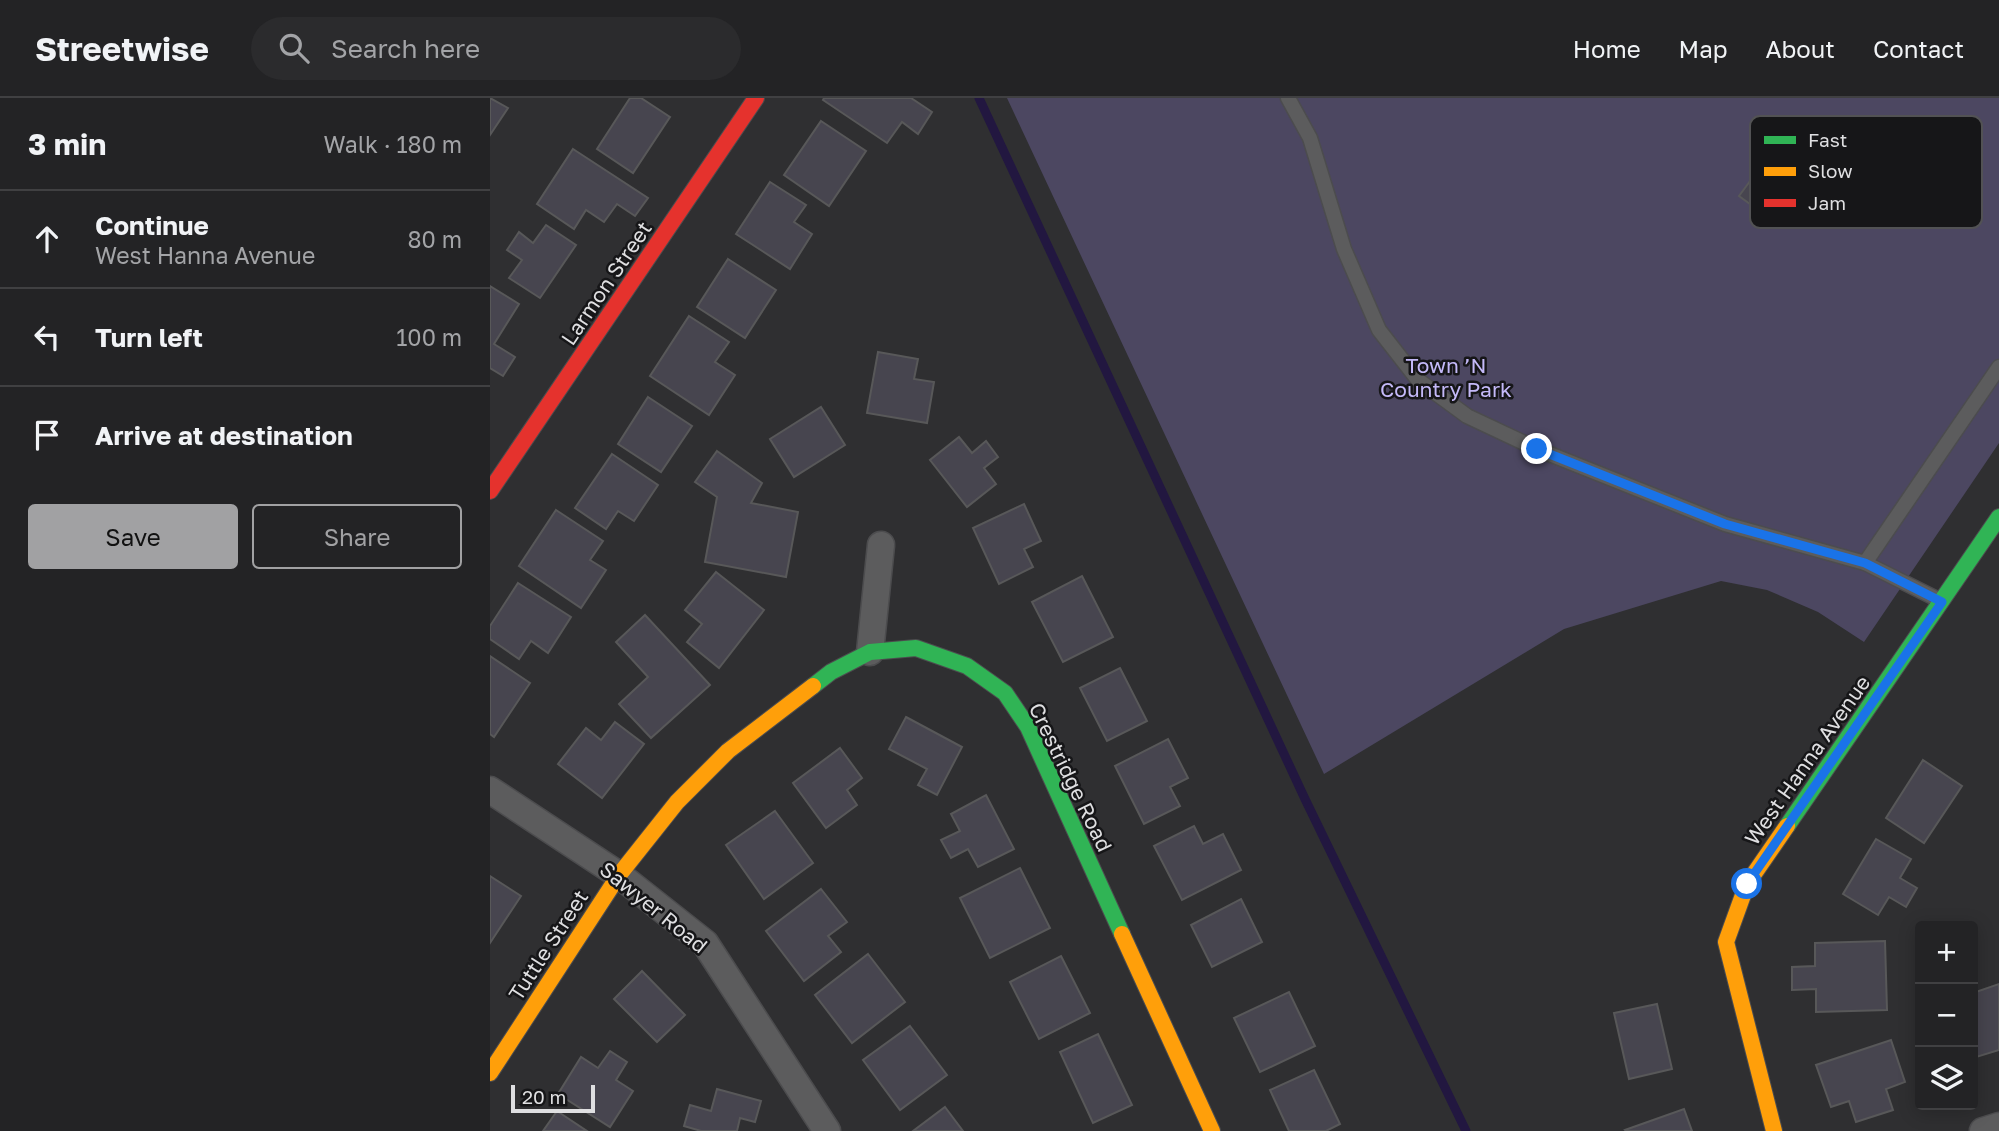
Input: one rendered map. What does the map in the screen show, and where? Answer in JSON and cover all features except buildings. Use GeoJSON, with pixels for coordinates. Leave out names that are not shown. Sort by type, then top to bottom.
{"type":"FeatureCollection","features":[{"type":"Feature","properties":{"kind":"street","name":"Larmon Street"},"geometry":{"type":"LineString","coordinates":[[490,491],[756,98]]}},
{"type":"Feature","properties":{"kind":"street","name":"West Hanna Avenue"},"geometry":{"type":"LineString","coordinates":[[1774,1131],[1726,942],[1747,884],[1999,517]]}},
{"type":"Feature","properties":{"kind":"street"},"geometry":{"type":"LineString","coordinates":[[870,652],[881,545]]}},
{"type":"Feature","properties":{"kind":"street","name":"Crestridge Road"},"geometry":{"type":"LineString","coordinates":[[619,875],[677,803],[728,751],[831,672],[870,652],[916,648],[967,666],[1005,693],[1028,727],[1212,1131]]}},
{"type":"Feature","properties":{"kind":"street","name":"Sawyer Road"},"geometry":{"type":"LineString","coordinates":[[490,790],[619,875],[705,943],[827,1131]]}},
{"type":"Feature","properties":{"kind":"street","name":"Tuttle Street"},"geometry":{"type":"LineString","coordinates":[[490,1073],[619,875]]}},
{"type":"Feature","properties":{"kind":"street"},"geometry":{"type":"LineString","coordinates":[[1983,1131],[1999,1126]]}},
{"type":"Feature","properties":{"kind":"lane"},"geometry":{"type":"LineString","coordinates":[[1288,98],[1310,138],[1344,249],[1380,330],[1418,380],[1468,416],[1537,449],[1725,524],[1865,563],[1942,602]]}},
{"type":"Feature","properties":{"kind":"lane"},"geometry":{"type":"LineString","coordinates":[[1865,563],[1999,367]]}},
{"type":"Feature","properties":{"kind":"green space","name":"Town ’N Country Park"},"geometry":{"type":"Polygon","coordinates":[[[1007,98],[1999,98],[1999,443],[1864,642],[1818,612],[1767,590],[1721,581],[1564,629],[1324,774],[1007,98]]]}},
{"type":"Feature","properties":{"kind":"waterway"},"geometry":{"type":"LineString","coordinates":[[979,98],[1305,799],[1466,1131]]}},
{"type":"Feature","properties":{"kind":"traffic: fast"},"geometry":{"type":"LineString","coordinates":[[1787,826],[1999,517]]}},
{"type":"Feature","properties":{"kind":"traffic: fast"},"geometry":{"type":"LineString","coordinates":[[813,686],[831,672],[870,652],[916,648],[967,666],[1005,693],[1028,727],[1122,934]]}},
{"type":"Feature","properties":{"kind":"traffic: slow"},"geometry":{"type":"LineString","coordinates":[[490,1073],[619,875],[677,802],[728,751],[813,686]]}},
{"type":"Feature","properties":{"kind":"traffic: slow"},"geometry":{"type":"LineString","coordinates":[[1774,1131],[1726,942],[1747,884],[1787,826]]}},
{"type":"Feature","properties":{"kind":"traffic: slow"},"geometry":{"type":"LineString","coordinates":[[1122,934],[1212,1131]]}},
{"type":"Feature","properties":{"kind":"traffic: jam"},"geometry":{"type":"LineString","coordinates":[[490,491],[756,98]]}},
{"type":"Feature","properties":{"kind":"route"},"geometry":{"type":"LineString","coordinates":[[1537,449],[1725,524],[1865,563],[1942,602],[1747,884]]}}]}
